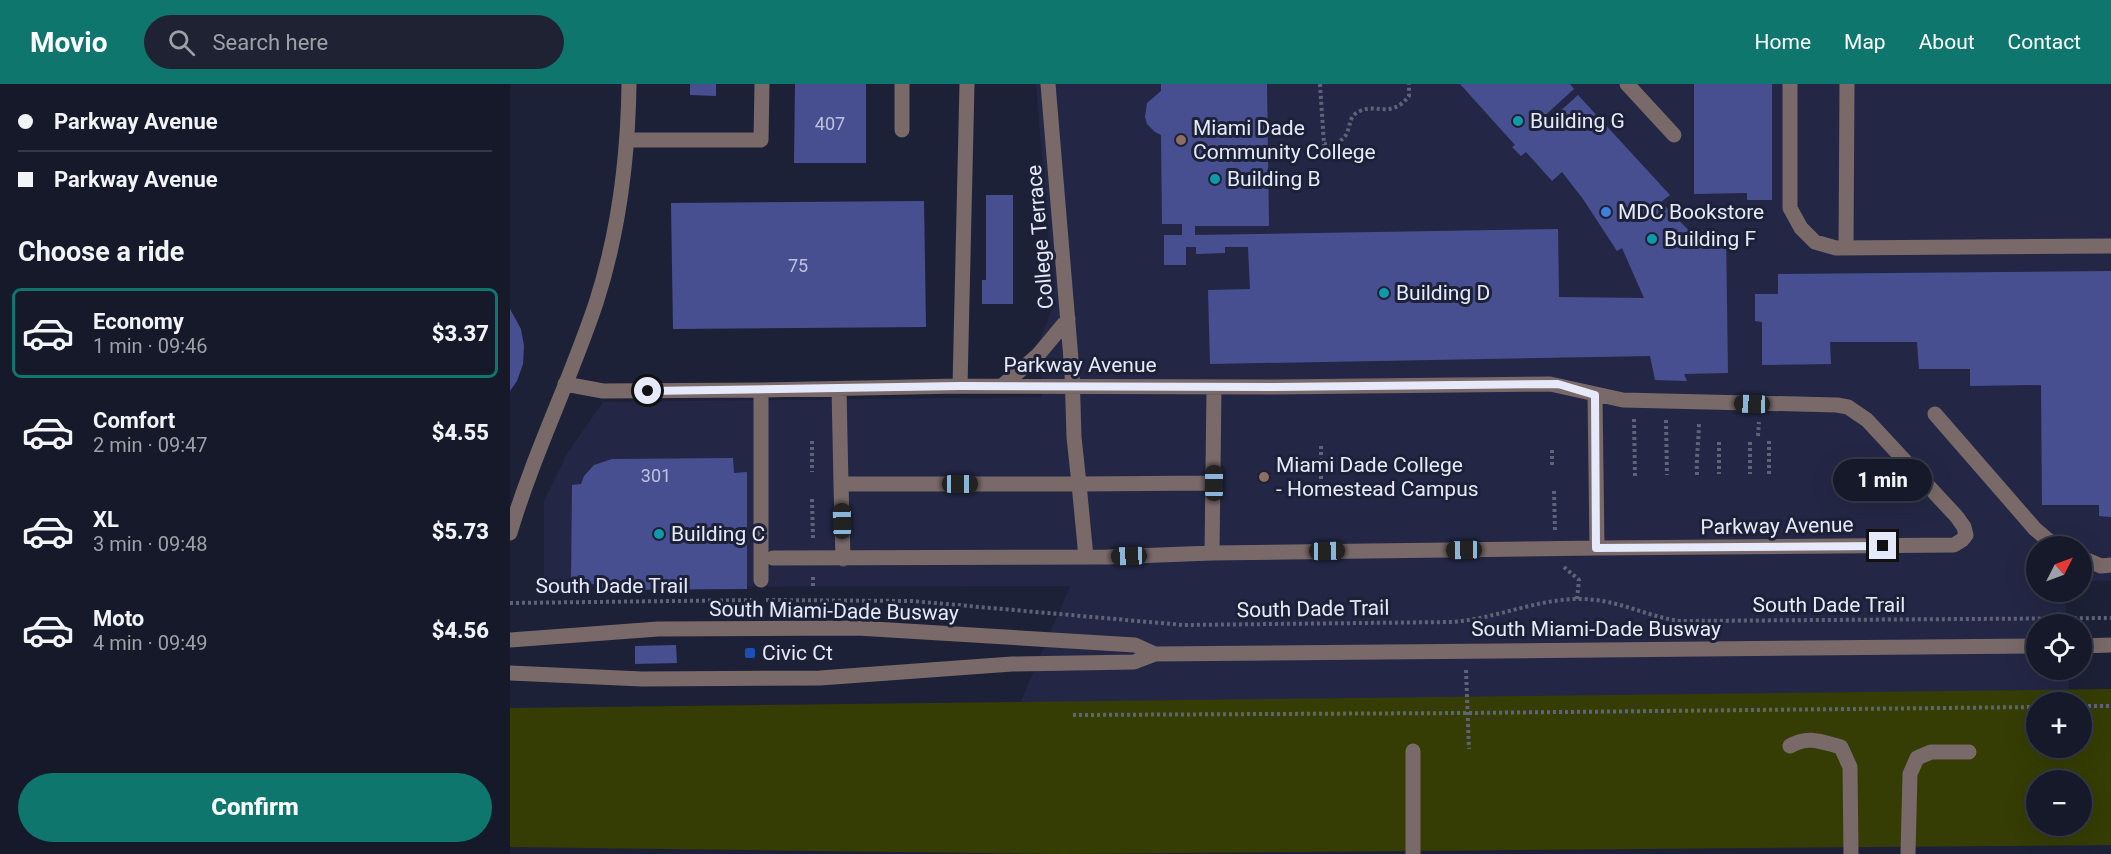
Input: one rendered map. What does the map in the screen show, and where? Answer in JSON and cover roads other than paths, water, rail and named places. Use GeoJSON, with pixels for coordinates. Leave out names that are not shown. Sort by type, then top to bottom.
{"type":"FeatureCollection","features":[{"type":"Feature","properties":{"kind":"street"},"geometry":{"type":"LineString","coordinates":[[510,534],[532,466],[596,304],[611,252],[627,140],[629,84]]}},
{"type":"Feature","properties":{"kind":"street"},"geometry":{"type":"LineString","coordinates":[[627,140],[761,140],[762,84]]}},
{"type":"Feature","properties":{"kind":"street"},"geometry":{"type":"LineString","coordinates":[[902,130],[903,84]]}},
{"type":"Feature","properties":{"kind":"street"},"geometry":{"type":"LineString","coordinates":[[960,386],[967,84]]}},
{"type":"Feature","properties":{"kind":"street","name":"College Terrace"},"geometry":{"type":"LineString","coordinates":[[1048,84],[1073,386],[1074,437],[1086,557]]}},
{"type":"Feature","properties":{"kind":"street"},"geometry":{"type":"LineString","coordinates":[[1627,84],[1674,135]]}},
{"type":"Feature","properties":{"kind":"street"},"geometry":{"type":"LineString","coordinates":[[1790,84],[1790,208],[1801,228],[1815,242],[1836,248],[2111,246]]}},
{"type":"Feature","properties":{"kind":"street"},"geometry":{"type":"LineString","coordinates":[[1846,248],[1847,84]]}},
{"type":"Feature","properties":{"kind":"street"},"geometry":{"type":"LineString","coordinates":[[1002,386],[1038,355],[1068,319]]}},
{"type":"Feature","properties":{"kind":"street","name":"Parkway Avenue"},"geometry":{"type":"LineString","coordinates":[[565,384],[603,391],[960,386],[1214,387],[1550,384],[1568,386],[1595,395],[1623,400],[1848,407],[1868,420],[1957,517],[1964,527],[1965,535],[1954,545],[1596,548]]}},
{"type":"Feature","properties":{"kind":"street"},"geometry":{"type":"LineString","coordinates":[[1212,553],[1214,387]]}},
{"type":"Feature","properties":{"kind":"street"},"geometry":{"type":"LineString","coordinates":[[839,388],[843,559]]}},
{"type":"Feature","properties":{"kind":"street"},"geometry":{"type":"LineString","coordinates":[[761,390],[761,580]]}},
{"type":"Feature","properties":{"kind":"street"},"geometry":{"type":"LineString","coordinates":[[773,558],[1086,557],[1596,548],[1595,395]]}},
{"type":"Feature","properties":{"kind":"street"},"geometry":{"type":"LineString","coordinates":[[1935,414],[2043,536]]}},
{"type":"Feature","properties":{"kind":"street"},"geometry":{"type":"LineString","coordinates":[[842,484],[1214,483]]}},
{"type":"Feature","properties":{"kind":"street"},"geometry":{"type":"LineString","coordinates":[[2092,562],[2101,566],[2111,566]]}},
{"type":"Feature","properties":{"kind":"street","name":"South Miami-Dade Busway"},"geometry":{"type":"LineString","coordinates":[[510,640],[658,629],[857,628],[1135,645],[1155,654]]}},
{"type":"Feature","properties":{"kind":"street"},"geometry":{"type":"LineString","coordinates":[[2092,646],[2111,645]]}},
{"type":"Feature","properties":{"kind":"street","name":"South Miami-Dade Busway"},"geometry":{"type":"LineString","coordinates":[[510,673],[642,679],[820,678],[1012,663],[1134,662],[1155,654],[2026,646]]}},
{"type":"Feature","properties":{"kind":"street"},"geometry":{"type":"LineString","coordinates":[[1790,746],[1800,739],[1818,740],[1841,747],[1850,767],[1851,854]]}},
{"type":"Feature","properties":{"kind":"street"},"geometry":{"type":"LineString","coordinates":[[1413,751],[1413,854]]}},
{"type":"Feature","properties":{"kind":"street"},"geometry":{"type":"LineString","coordinates":[[1908,854],[1910,774],[1917,758],[1931,752],[1969,752]]}},
{"type":"Feature","properties":{"kind":"place","name":"Building G"},"geometry":{"type":"Point","coordinates":[1518,121]}},
{"type":"Feature","properties":{"kind":"place","name":"Miami Dade Community College"},"geometry":{"type":"Point","coordinates":[1181,140]}},
{"type":"Feature","properties":{"kind":"place","name":"Building B"},"geometry":{"type":"Point","coordinates":[1215,179]}},
{"type":"Feature","properties":{"kind":"place","name":"MDC Bookstore"},"geometry":{"type":"Point","coordinates":[1606,212]}},
{"type":"Feature","properties":{"kind":"place","name":"Building F"},"geometry":{"type":"Point","coordinates":[1652,239]}},
{"type":"Feature","properties":{"kind":"place","name":"Building D"},"geometry":{"type":"Point","coordinates":[1384,293]}},
{"type":"Feature","properties":{"kind":"place","name":"Miami Dade College - Homestead Campus"},"geometry":{"type":"Point","coordinates":[1264,477]}},
{"type":"Feature","properties":{"kind":"place","name":"Building C"},"geometry":{"type":"Point","coordinates":[659,534]}},
{"type":"Feature","properties":{"kind":"place","name":"Civic Ct"},"geometry":{"type":"Point","coordinates":[750,653]}}]}
